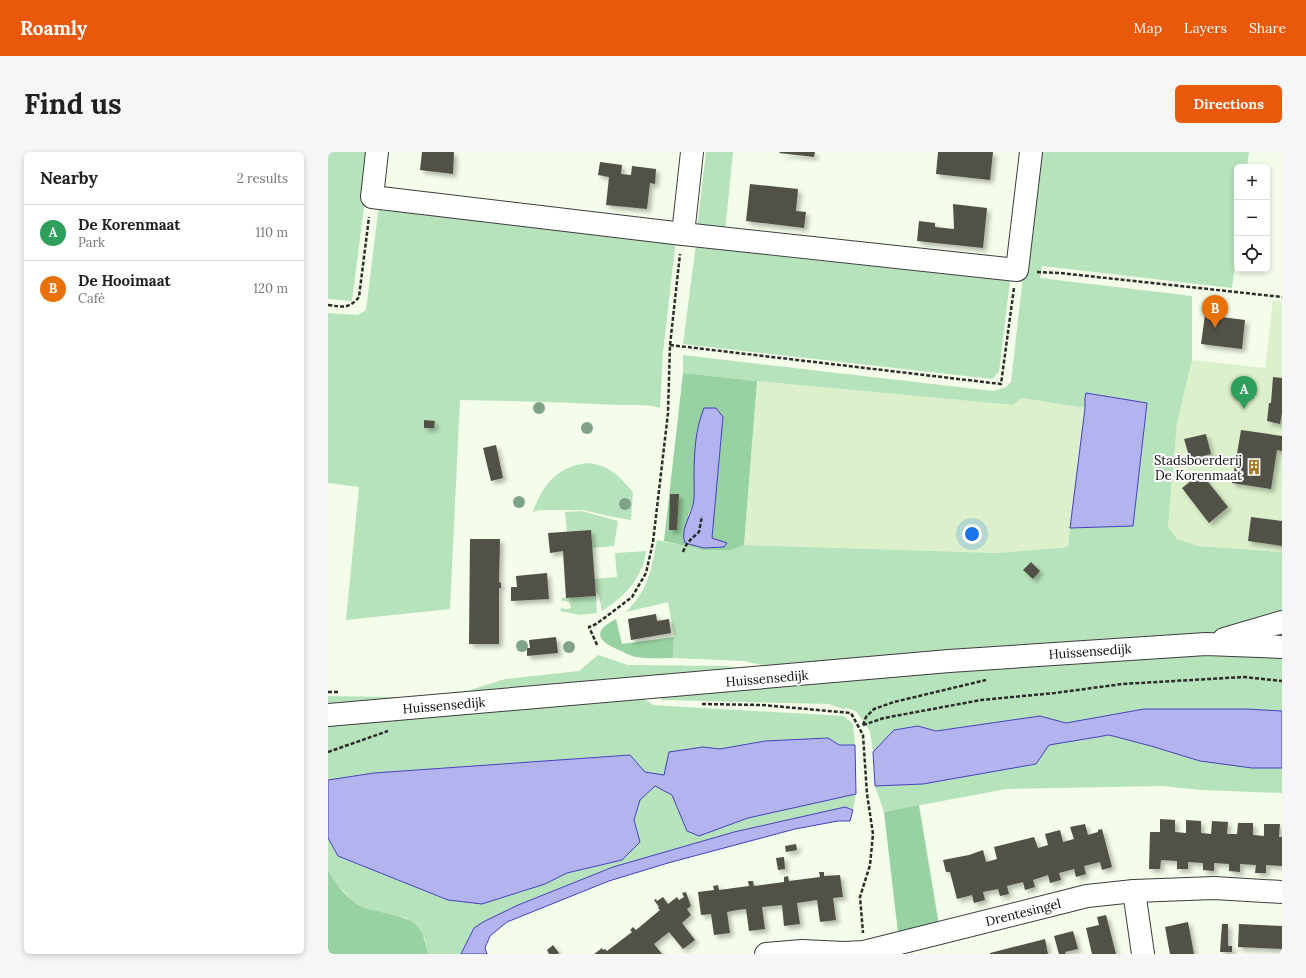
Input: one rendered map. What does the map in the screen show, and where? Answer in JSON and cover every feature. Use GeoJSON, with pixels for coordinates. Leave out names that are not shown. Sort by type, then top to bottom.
{"type":"FeatureCollection","features":[{"type":"Feature","properties":{"kind":"street"},"geometry":{"type":"LineString","coordinates":[[377,152],[372,197],[683,234],[1025,271],[1031,152]]}},
{"type":"Feature","properties":{"kind":"street"},"geometry":{"type":"LineString","coordinates":[[683,234],[692,152]]}},
{"type":"Feature","properties":{"kind":"street","name":"Huissensedijk"},"geometry":{"type":"LineString","coordinates":[[1206,644],[1282,622]]}},
{"type":"Feature","properties":{"kind":"street","name":"Huissensedijk"},"geometry":{"type":"LineString","coordinates":[[328,715],[949,661],[1206,644],[1282,647]]}},
{"type":"Feature","properties":{"kind":"street","name":"Drentesingel"},"geometry":{"type":"LineString","coordinates":[[766,954],[802,950],[851,953],[1087,896],[1134,891],[1214,888],[1282,892]]}},
{"type":"Feature","properties":{"kind":"street"},"geometry":{"type":"LineString","coordinates":[[1134,891],[1143,954]]}},
{"type":"Feature","properties":{"kind":"path"},"geometry":{"type":"LineString","coordinates":[[328,305],[345,307],[353,304],[359,297],[372,197]]}},
{"type":"Feature","properties":{"kind":"path"},"geometry":{"type":"LineString","coordinates":[[597,645],[589,626],[596,624],[632,597],[646,573],[653,542],[668,413],[670,346],[683,234]]}},
{"type":"Feature","properties":{"kind":"path"},"geometry":{"type":"LineString","coordinates":[[670,346],[1001,384],[1025,271],[1068,274],[1282,297]]}},
{"type":"Feature","properties":{"kind":"path"},"geometry":{"type":"LineString","coordinates":[[683,552],[689,540],[699,532],[702,516]]}},
{"type":"Feature","properties":{"kind":"path"},"geometry":{"type":"LineString","coordinates":[[863,725],[884,718],[981,700],[1055,693],[1122,684],[1244,677],[1282,681]]}},
{"type":"Feature","properties":{"kind":"path"},"geometry":{"type":"LineString","coordinates":[[861,730],[866,717],[874,709],[894,702],[994,678]]}},
{"type":"Feature","properties":{"kind":"path"},"geometry":{"type":"LineString","coordinates":[[700,704],[762,705],[851,713],[863,735],[867,794],[873,834],[870,865],[860,897],[851,953]]}},
{"type":"Feature","properties":{"kind":"path"},"geometry":{"type":"LineString","coordinates":[[328,752],[394,728]]}},
{"type":"Feature","properties":{"kind":"green space"},"geometry":{"type":"Polygon","coordinates":[[[328,152],[371,152],[352,301],[328,299],[328,152]]]}},
{"type":"Feature","properties":{"kind":"green space"},"geometry":{"type":"Polygon","coordinates":[[[706,152],[733,152],[725,232],[697,229],[706,152]]]}},
{"type":"Feature","properties":{"kind":"green space"},"geometry":{"type":"Polygon","coordinates":[[[1037,152],[1249,152],[1247,164],[1234,164],[1234,272],[1232,288],[1042,266],[1040,278],[1192,296],[1192,360],[1177,423],[1168,527],[1177,539],[1198,546],[1282,552],[1282,615],[1218,635],[775,668],[744,661],[673,658],[674,636],[668,602],[626,612],[640,595],[648,579],[657,540],[702,550],[732,550],[744,545],[997,553],[1068,547],[1070,528],[1133,526],[1147,403],[1086,393],[1085,408],[1022,398],[1013,405],[757,381],[683,373],[683,355],[993,391],[1006,387],[1011,382],[1037,152]]]}},
{"type":"Feature","properties":{"kind":"green space"},"geometry":{"type":"Polygon","coordinates":[[[379,204],[676,239],[663,353],[660,408],[639,405],[460,400],[450,609],[346,620],[359,487],[328,483],[328,313],[358,315],[366,310],[379,204]]]}},
{"type":"Feature","properties":{"kind":"green space"},"geometry":{"type":"Polygon","coordinates":[[[696,244],[1010,281],[999,372],[992,379],[683,344],[696,244]]]}},
{"type":"Feature","properties":{"kind":"green space"},"geometry":{"type":"Polygon","coordinates":[[[1273,301],[1282,302],[1282,552],[1198,546],[1177,539],[1168,527],[1177,423],[1192,360],[1265,368],[1273,301]]]}},
{"type":"Feature","properties":{"kind":"green space"},"geometry":{"type":"Polygon","coordinates":[[[683,373],[757,381],[744,545],[732,550],[702,550],[664,541],[683,373]],[[723,417],[693,505],[688,515],[712,538],[723,417]]]}},
{"type":"Feature","properties":{"kind":"green space"},"geometry":{"type":"Polygon","coordinates":[[[757,381],[1013,405],[1022,398],[1085,408],[1068,547],[997,553],[744,545],[757,381]]]}},
{"type":"Feature","properties":{"kind":"green space"},"geometry":{"type":"Polygon","coordinates":[[[590,463],[610,470],[633,492],[631,520],[583,510],[540,510],[533,512],[542,493],[553,478],[569,468],[590,463]]]}},
{"type":"Feature","properties":{"kind":"green space"},"geometry":{"type":"Polygon","coordinates":[[[581,511],[618,521],[614,546],[592,548],[591,530],[567,532],[565,512],[581,511]]]}},
{"type":"Feature","properties":{"kind":"green space"},"geometry":{"type":"Polygon","coordinates":[[[646,551],[641,570],[631,586],[617,600],[602,611],[599,595],[596,592],[594,579],[617,577],[615,553],[646,551]]]}},
{"type":"Feature","properties":{"kind":"green space"},"geometry":{"type":"Polygon","coordinates":[[[596,596],[597,613],[580,615],[560,611],[561,608],[569,609],[571,607],[569,602],[562,601],[562,598],[596,596]]]}},
{"type":"Feature","properties":{"kind":"green space"},"geometry":{"type":"Polygon","coordinates":[[[616,619],[622,644],[674,637],[673,658],[636,657],[606,643],[600,636],[601,632],[608,623],[616,619]]]}},
{"type":"Feature","properties":{"kind":"green space"},"geometry":{"type":"Polygon","coordinates":[[[1282,651],[1282,711],[1246,709],[1144,709],[1066,723],[1040,716],[936,731],[918,726],[894,730],[873,752],[870,731],[856,711],[847,708],[844,709],[828,704],[662,700],[658,694],[1040,654],[1282,651]]]}},
{"type":"Feature","properties":{"kind":"green space"},"geometry":{"type":"Polygon","coordinates":[[[598,655],[628,665],[728,666],[750,671],[442,699],[505,679],[579,671],[598,655]]]}},
{"type":"Feature","properties":{"kind":"green space"},"geometry":{"type":"Polygon","coordinates":[[[637,694],[653,705],[844,716],[853,724],[855,745],[839,745],[828,738],[765,741],[720,749],[703,747],[664,776],[645,772],[629,755],[374,773],[328,780],[328,721],[637,694]]]}},
{"type":"Feature","properties":{"kind":"green space"},"geometry":{"type":"Polygon","coordinates":[[[328,696],[398,697],[409,701],[328,709],[328,696]]]}},
{"type":"Feature","properties":{"kind":"green space"},"geometry":{"type":"Polygon","coordinates":[[[1109,735],[1151,746],[1252,768],[1282,768],[1282,793],[1201,790],[1162,786],[1006,789],[884,812],[875,786],[923,784],[1049,745],[1109,735]]]}},
{"type":"Feature","properties":{"kind":"green space"},"geometry":{"type":"Polygon","coordinates":[[[655,786],[672,795],[687,831],[699,836],[748,818],[856,794],[853,810],[845,807],[734,832],[613,867],[518,905],[468,940],[461,954],[428,954],[425,939],[406,918],[364,908],[352,900],[333,881],[328,870],[328,838],[338,856],[448,900],[545,884],[567,873],[622,860],[640,842],[634,820],[640,800],[655,786]]]}},
{"type":"Feature","properties":{"kind":"green space"},"geometry":{"type":"Polygon","coordinates":[[[919,805],[939,925],[898,933],[884,812],[919,805]]]}},
{"type":"Feature","properties":{"kind":"green space"},"geometry":{"type":"Polygon","coordinates":[[[328,870],[342,891],[357,904],[367,909],[401,917],[414,923],[422,934],[426,943],[428,954],[328,954],[328,870]]]}},
{"type":"Feature","properties":{"kind":"water"},"geometry":{"type":"Polygon","coordinates":[[[1086,393],[1147,403],[1133,526],[1070,528],[1086,393]]]}},
{"type":"Feature","properties":{"kind":"water"},"geometry":{"type":"Polygon","coordinates":[[[704,408],[716,408],[723,417],[712,538],[727,543],[724,547],[704,548],[685,543],[684,538],[686,524],[694,502],[694,460],[699,425],[704,408]]]}},
{"type":"Feature","properties":{"kind":"water"},"geometry":{"type":"Polygon","coordinates":[[[1144,709],[1246,709],[1282,711],[1282,768],[1252,768],[1200,761],[1109,735],[1049,745],[1036,764],[923,784],[875,786],[873,752],[894,730],[918,726],[936,731],[1040,716],[1066,723],[1144,709]]]}},
{"type":"Feature","properties":{"kind":"water"},"geometry":{"type":"Polygon","coordinates":[[[828,738],[839,745],[855,745],[856,794],[748,818],[699,836],[687,831],[672,795],[655,786],[640,800],[634,820],[640,842],[622,860],[567,873],[545,884],[482,904],[448,900],[338,856],[328,838],[328,780],[374,773],[630,755],[645,772],[664,775],[669,752],[703,747],[720,749],[765,741],[828,738]]]}},
{"type":"Feature","properties":{"kind":"water"},"geometry":{"type":"Polygon","coordinates":[[[845,807],[853,810],[850,821],[838,821],[795,829],[668,863],[609,881],[507,922],[490,936],[485,948],[487,954],[461,954],[474,928],[483,922],[518,905],[613,867],[734,832],[845,807]]]}},
{"type":"Feature","properties":{"kind":"building"},"geometry":{"type":"Polygon","coordinates":[[[422,152],[454,152],[453,174],[420,170],[422,152]]]}},
{"type":"Feature","properties":{"kind":"building"},"geometry":{"type":"Polygon","coordinates":[[[815,152],[814,157],[779,153],[815,152]]]}},
{"type":"Feature","properties":{"kind":"building"},"geometry":{"type":"Polygon","coordinates":[[[938,152],[993,152],[990,180],[936,174],[938,152]]]}},
{"type":"Feature","properties":{"kind":"building"},"geometry":{"type":"Polygon","coordinates":[[[600,162],[622,165],[621,174],[631,175],[632,166],[656,169],[655,184],[650,183],[647,209],[606,205],[609,177],[598,175],[600,162]]]}},
{"type":"Feature","properties":{"kind":"building"},"geometry":{"type":"Polygon","coordinates":[[[750,184],[798,189],[796,211],[806,212],[804,228],[746,221],[750,184]]]}},
{"type":"Feature","properties":{"kind":"building"},"geometry":{"type":"Polygon","coordinates":[[[953,204],[987,208],[983,248],[917,241],[919,221],[935,223],[935,227],[954,229],[953,204]]]}},
{"type":"Feature","properties":{"kind":"building"},"geometry":{"type":"Polygon","coordinates":[[[1205,315],[1245,320],[1242,349],[1201,344],[1205,315]]]}},
{"type":"Feature","properties":{"kind":"building"},"geometry":{"type":"Polygon","coordinates":[[[1273,377],[1282,378],[1282,413],[1280,424],[1267,421],[1269,403],[1271,403],[1273,377]]]}},
{"type":"Feature","properties":{"kind":"building"},"geometry":{"type":"Polygon","coordinates":[[[424,420],[435,421],[434,428],[424,428],[424,420]]]}},
{"type":"Feature","properties":{"kind":"building","name":"Stadsboerderij De Korenmaat"},"geometry":{"type":"Polygon","coordinates":[[[1241,430],[1282,436],[1282,451],[1277,450],[1271,489],[1232,483],[1241,430]]]}},
{"type":"Feature","properties":{"kind":"building"},"geometry":{"type":"Polygon","coordinates":[[[1206,434],[1211,454],[1190,459],[1184,439],[1206,434]]]}},
{"type":"Feature","properties":{"kind":"building"},"geometry":{"type":"Polygon","coordinates":[[[496,445],[503,478],[491,481],[483,448],[496,445]]]}},
{"type":"Feature","properties":{"kind":"building"},"geometry":{"type":"Polygon","coordinates":[[[1201,473],[1228,507],[1209,523],[1182,488],[1201,473]]]}},
{"type":"Feature","properties":{"kind":"building"},"geometry":{"type":"Polygon","coordinates":[[[670,494],[679,494],[677,530],[669,530],[670,494]]]}},
{"type":"Feature","properties":{"kind":"building"},"geometry":{"type":"Polygon","coordinates":[[[1251,517],[1282,521],[1282,546],[1248,541],[1251,517]]]}},
{"type":"Feature","properties":{"kind":"building"},"geometry":{"type":"Polygon","coordinates":[[[591,530],[596,596],[566,598],[563,551],[550,553],[548,533],[591,530]]]}},
{"type":"Feature","properties":{"kind":"building"},"geometry":{"type":"Polygon","coordinates":[[[470,539],[500,539],[499,582],[501,583],[501,588],[499,588],[499,644],[469,644],[470,539]]]}},
{"type":"Feature","properties":{"kind":"building"},"geometry":{"type":"Polygon","coordinates":[[[1031,562],[1040,571],[1033,579],[1023,570],[1031,562]]]}},
{"type":"Feature","properties":{"kind":"building"},"geometry":{"type":"Polygon","coordinates":[[[547,573],[549,599],[511,601],[511,587],[517,587],[516,576],[547,573]]]}},
{"type":"Feature","properties":{"kind":"building"},"geometry":{"type":"Polygon","coordinates":[[[656,614],[657,621],[669,619],[671,633],[631,640],[628,619],[656,614]]]}},
{"type":"Feature","properties":{"kind":"building"},"geometry":{"type":"Polygon","coordinates":[[[556,637],[558,653],[527,656],[527,648],[530,648],[529,640],[556,637]]]}},
{"type":"Feature","properties":{"kind":"building"},"geometry":{"type":"Polygon","coordinates":[[[1160,819],[1175,820],[1175,832],[1186,833],[1186,820],[1201,821],[1201,833],[1211,834],[1212,821],[1228,822],[1227,834],[1237,834],[1238,823],[1253,823],[1253,835],[1264,836],[1264,824],[1280,824],[1279,837],[1282,837],[1282,866],[1266,865],[1266,873],[1255,873],[1256,865],[1240,864],[1240,872],[1229,871],[1229,864],[1214,863],[1214,871],[1203,870],[1203,863],[1188,862],[1188,869],[1177,869],[1177,861],[1161,860],[1160,869],[1149,869],[1150,832],[1160,832],[1160,819]]]}},
{"type":"Feature","properties":{"kind":"building"},"geometry":{"type":"Polygon","coordinates":[[[1085,824],[1088,835],[1102,829],[1112,867],[1102,870],[1100,862],[1084,866],[1086,874],[1076,877],[1074,869],[1059,873],[1061,880],[1050,883],[1048,875],[1033,880],[1035,887],[1025,890],[1023,882],[1007,886],[1009,894],[1000,896],[998,889],[983,892],[985,900],[974,903],[972,895],[957,899],[950,872],[946,872],[943,860],[969,855],[983,850],[986,862],[997,859],[994,847],[1034,837],[1038,848],[1048,845],[1045,834],[1060,830],[1063,842],[1074,839],[1070,827],[1085,824]]]}},
{"type":"Feature","properties":{"kind":"building"},"geometry":{"type":"Polygon","coordinates":[[[796,844],[797,850],[786,852],[785,846],[796,844]]]}},
{"type":"Feature","properties":{"kind":"building"},"geometry":{"type":"Polygon","coordinates":[[[784,857],[785,869],[778,870],[776,858],[784,857]]]}},
{"type":"Feature","properties":{"kind":"building"},"geometry":{"type":"Polygon","coordinates":[[[819,872],[824,872],[824,876],[840,875],[843,897],[833,898],[836,920],[820,922],[817,900],[797,903],[800,924],[784,926],[782,905],[762,907],[765,929],[749,931],[746,909],[727,912],[730,933],[714,935],[711,914],[701,915],[698,892],[714,890],[713,886],[718,885],[719,890],[749,886],[748,881],[753,881],[754,886],[784,882],[784,877],[788,876],[789,881],[820,877],[819,872]]]}},
{"type":"Feature","properties":{"kind":"building"},"geometry":{"type":"Polygon","coordinates":[[[686,892],[691,906],[687,909],[691,915],[682,923],[695,940],[683,949],[669,932],[654,944],[662,954],[594,954],[602,948],[603,950],[605,949],[607,951],[632,932],[630,930],[633,927],[636,930],[660,910],[654,900],[656,899],[657,901],[663,897],[668,904],[677,897],[679,900],[684,897],[682,893],[686,892]]]}},
{"type":"Feature","properties":{"kind":"building"},"geometry":{"type":"Polygon","coordinates":[[[1106,915],[1116,954],[1092,954],[1086,928],[1099,925],[1097,917],[1106,915]]]}},
{"type":"Feature","properties":{"kind":"building"},"geometry":{"type":"Polygon","coordinates":[[[1188,922],[1194,954],[1170,954],[1165,927],[1188,922]]]}},
{"type":"Feature","properties":{"kind":"building"},"geometry":{"type":"Polygon","coordinates":[[[1222,924],[1228,924],[1228,946],[1232,946],[1232,952],[1220,952],[1222,924]]]}},
{"type":"Feature","properties":{"kind":"building"},"geometry":{"type":"Polygon","coordinates":[[[1239,924],[1282,926],[1282,949],[1238,947],[1239,924]]]}},
{"type":"Feature","properties":{"kind":"building"},"geometry":{"type":"Polygon","coordinates":[[[1073,931],[1078,949],[1065,952],[1066,954],[1059,954],[1054,936],[1073,931]]]}},
{"type":"Feature","properties":{"kind":"building"},"geometry":{"type":"Polygon","coordinates":[[[1045,939],[1048,954],[990,954],[990,953],[1045,939]]]}},
{"type":"Feature","properties":{"kind":"building"},"geometry":{"type":"Polygon","coordinates":[[[553,945],[559,953],[558,954],[549,954],[547,950],[553,945]]]}},
{"type":"Feature","properties":{"kind":"place","name":"De Hooimaat"},"geometry":{"type":"Point","coordinates":[1215,328]}},
{"type":"Feature","properties":{"kind":"place","name":"De Korenmaat"},"geometry":{"type":"Point","coordinates":[1244,409]}},
{"type":"Feature","properties":{"kind":"place","name":"Stadsboerderij De Korenmaat"},"geometry":{"type":"Point","coordinates":[1254,467]}}]}
